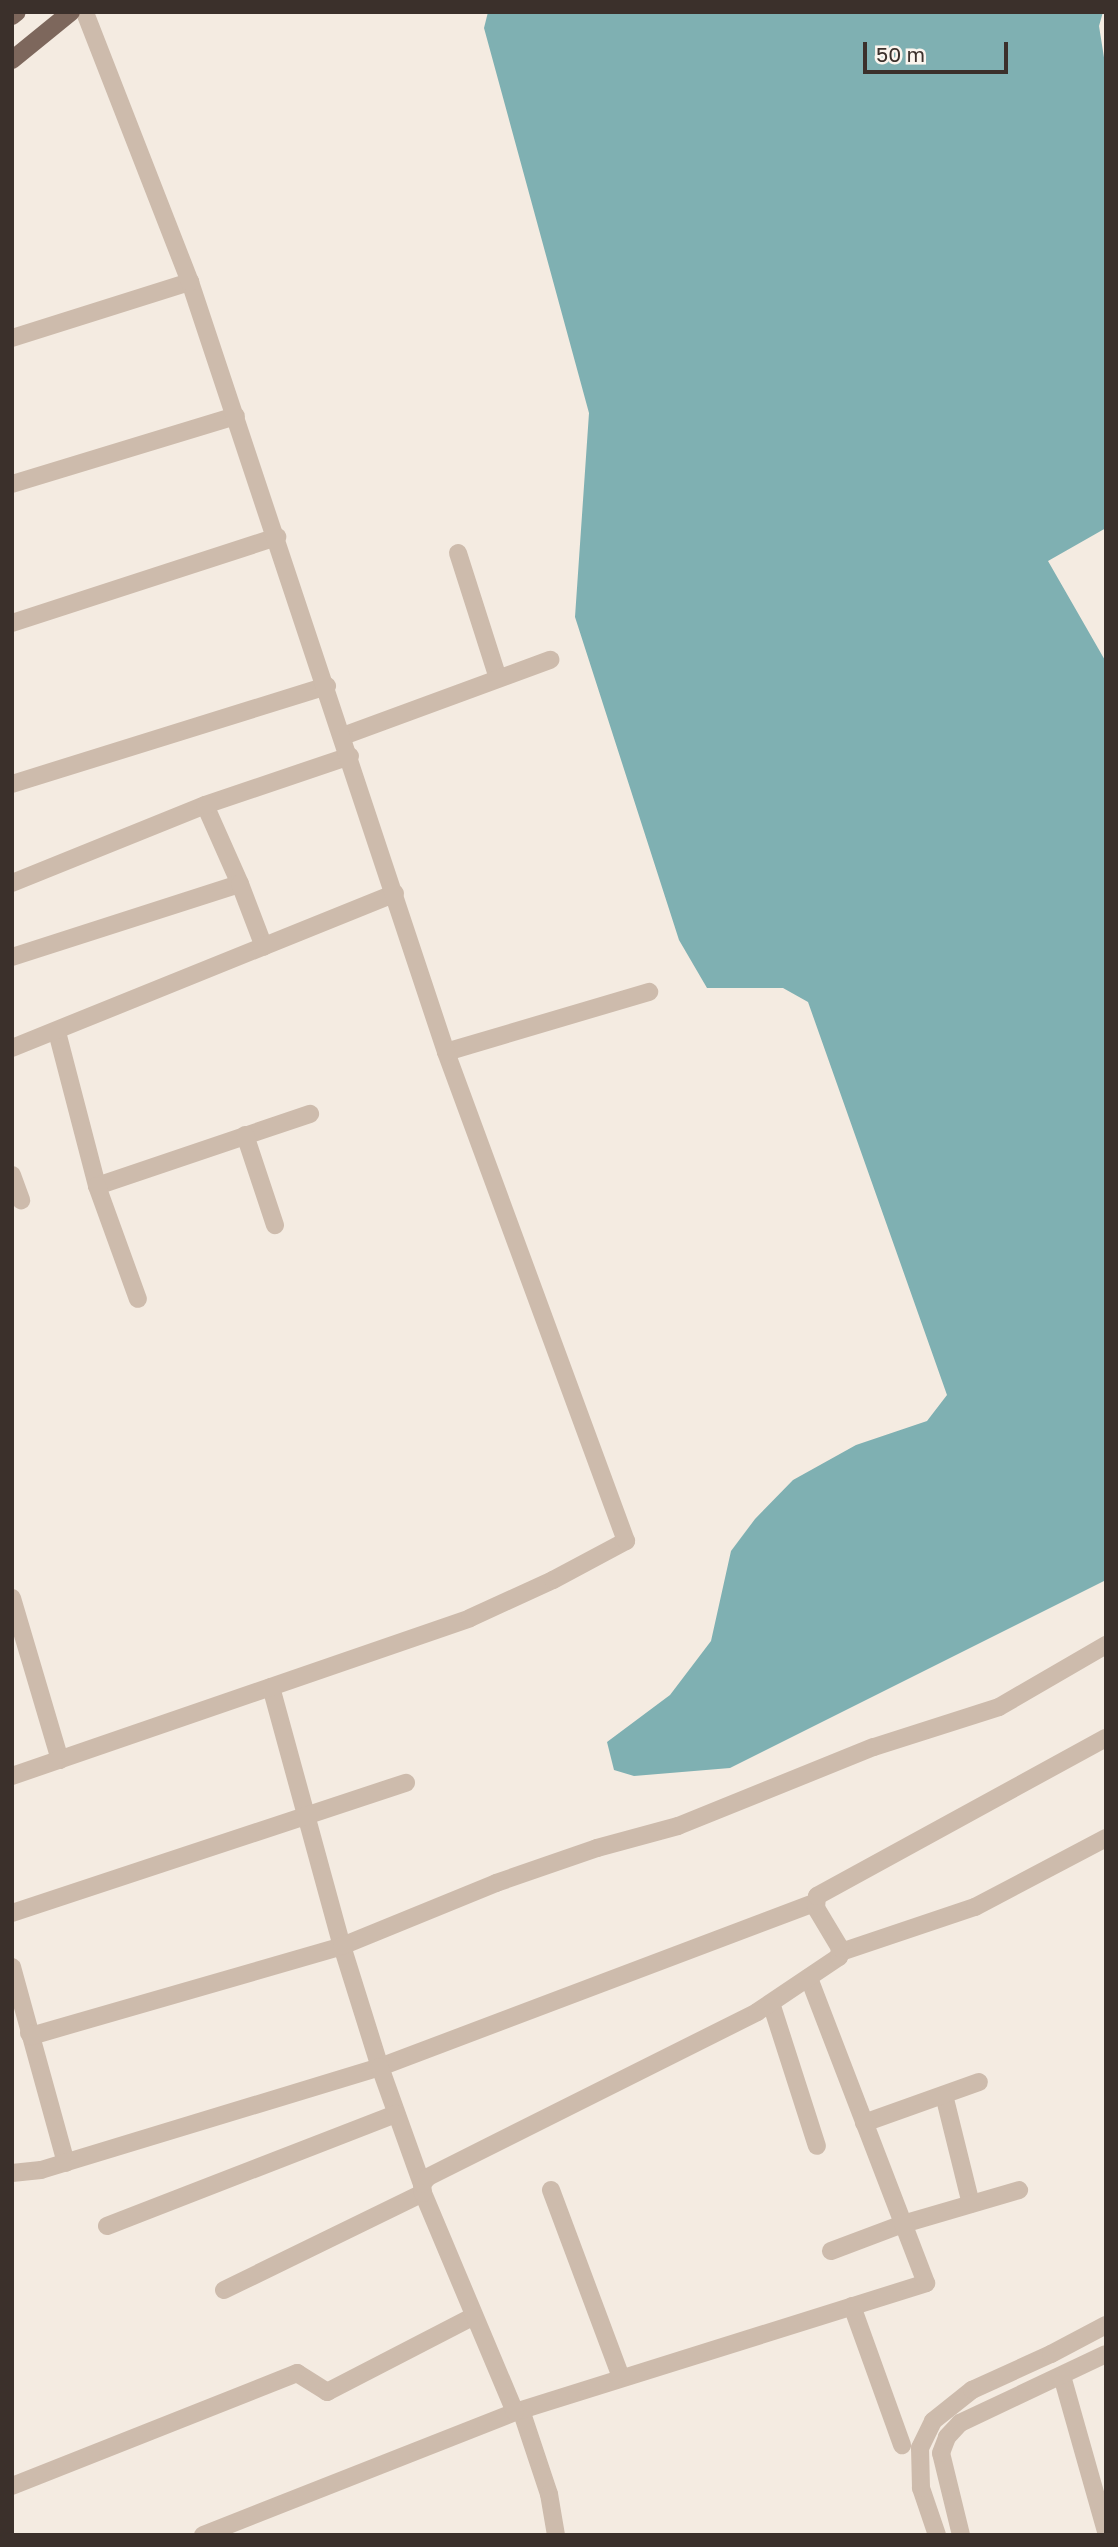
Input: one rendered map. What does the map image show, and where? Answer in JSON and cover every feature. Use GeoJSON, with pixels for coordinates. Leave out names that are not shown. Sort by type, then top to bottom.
{"type":"FeatureCollection","features":[{"type":"Feature","properties":{"kind":"main road"},"geometry":{"type":"LineString","coordinates":[[12,16],[17,12]]}},
{"type":"Feature","properties":{"kind":"main road"},"geometry":{"type":"LineString","coordinates":[[12,60],[71,12]]}},
{"type":"Feature","properties":{"kind":"street"},"geometry":{"type":"LineString","coordinates":[[12,1776],[470,1618],[553,1580],[626,1541],[446,1052],[344,736],[190,282],[85,12]]}},
{"type":"Feature","properties":{"kind":"street"},"geometry":{"type":"LineString","coordinates":[[12,338],[190,282]]}},
{"type":"Feature","properties":{"kind":"street"},"geometry":{"type":"LineString","coordinates":[[12,484],[236,416]]}},
{"type":"Feature","properties":{"kind":"street"},"geometry":{"type":"LineString","coordinates":[[12,623],[276,537]]}},
{"type":"Feature","properties":{"kind":"street"},"geometry":{"type":"LineString","coordinates":[[458,553],[498,678]]}},
{"type":"Feature","properties":{"kind":"street"},"geometry":{"type":"LineString","coordinates":[[344,736],[550,660]]}},
{"type":"Feature","properties":{"kind":"street"},"geometry":{"type":"LineString","coordinates":[[12,783],[327,686]]}},
{"type":"Feature","properties":{"kind":"street"},"geometry":{"type":"LineString","coordinates":[[12,883],[205,805],[350,756]]}},
{"type":"Feature","properties":{"kind":"street"},"geometry":{"type":"LineString","coordinates":[[205,805],[264,947]]}},
{"type":"Feature","properties":{"kind":"street"},"geometry":{"type":"LineString","coordinates":[[12,957],[240,884]]}},
{"type":"Feature","properties":{"kind":"street"},"geometry":{"type":"LineString","coordinates":[[12,1048],[396,893]]}},
{"type":"Feature","properties":{"kind":"street"},"geometry":{"type":"LineString","coordinates":[[446,1052],[649,992]]}},
{"type":"Feature","properties":{"kind":"street"},"geometry":{"type":"LineString","coordinates":[[57,1032],[96,1186],[138,1299]]}},
{"type":"Feature","properties":{"kind":"street"},"geometry":{"type":"LineString","coordinates":[[96,1186],[310,1114]]}},
{"type":"Feature","properties":{"kind":"street"},"geometry":{"type":"LineString","coordinates":[[245,1135],[275,1225]]}},
{"type":"Feature","properties":{"kind":"street"},"geometry":{"type":"LineString","coordinates":[[12,1175],[21,1200]]}},
{"type":"Feature","properties":{"kind":"street"},"geometry":{"type":"LineString","coordinates":[[12,1598],[60,1760]]}},
{"type":"Feature","properties":{"kind":"street"},"geometry":{"type":"LineString","coordinates":[[30,2035],[341,1945],[496,1883],[597,1848],[678,1826],[874,1746],[999,1707],[1106,1646]]}},
{"type":"Feature","properties":{"kind":"street"},"geometry":{"type":"LineString","coordinates":[[271,1687],[341,1945],[380,2067],[422,2189],[474,2316],[518,2411],[549,2494],[556,2535]]}},
{"type":"Feature","properties":{"kind":"street"},"geometry":{"type":"LineString","coordinates":[[12,2173],[41,2170],[66,2163],[380,2067],[814,1903],[817,1896],[926,1834],[1106,1738]]}},
{"type":"Feature","properties":{"kind":"street"},"geometry":{"type":"LineString","coordinates":[[12,1913],[406,1783]]}},
{"type":"Feature","properties":{"kind":"street"},"geometry":{"type":"LineString","coordinates":[[224,2290],[422,2189],[428,2177],[611,2087],[771,2003],[809,1978],[841,1952],[975,1907],[1106,1838]]}},
{"type":"Feature","properties":{"kind":"street"},"geometry":{"type":"LineString","coordinates":[[814,1903],[841,1952]]}},
{"type":"Feature","properties":{"kind":"street"},"geometry":{"type":"LineString","coordinates":[[12,1967],[66,2163]]}},
{"type":"Feature","properties":{"kind":"street"},"geometry":{"type":"LineString","coordinates":[[203,2535],[518,2411],[926,2283],[809,1978]]}},
{"type":"Feature","properties":{"kind":"street"},"geometry":{"type":"LineString","coordinates":[[771,2003],[817,2146]]}},
{"type":"Feature","properties":{"kind":"street"},"geometry":{"type":"LineString","coordinates":[[864,2123],[979,2082]]}},
{"type":"Feature","properties":{"kind":"street"},"geometry":{"type":"LineString","coordinates":[[944,2095],[971,2204]]}},
{"type":"Feature","properties":{"kind":"street"},"geometry":{"type":"LineString","coordinates":[[107,2226],[396,2114]]}},
{"type":"Feature","properties":{"kind":"street"},"geometry":{"type":"LineString","coordinates":[[551,2190],[621,2377]]}},
{"type":"Feature","properties":{"kind":"street"},"geometry":{"type":"LineString","coordinates":[[831,2251],[903,2224],[1019,2190]]}},
{"type":"Feature","properties":{"kind":"street"},"geometry":{"type":"LineString","coordinates":[[852,2306],[902,2445]]}},
{"type":"Feature","properties":{"kind":"street"},"geometry":{"type":"LineString","coordinates":[[12,2486],[297,2374],[327,2392],[474,2316]]}},
{"type":"Feature","properties":{"kind":"street"},"geometry":{"type":"LineString","coordinates":[[937,2535],[921,2488],[920,2448],[933,2421],[972,2390],[1106,2325]]}},
{"type":"Feature","properties":{"kind":"street"},"geometry":{"type":"LineString","coordinates":[[961,2535],[941,2453],[960,2423],[1106,2354]]}},
{"type":"Feature","properties":{"kind":"street"},"geometry":{"type":"LineString","coordinates":[[1062,2376],[1106,2532]]}},
{"type":"Feature","properties":{"kind":"street"},"geometry":{"type":"LineString","coordinates":[[923,2441],[943,2448]]}},
{"type":"Feature","properties":{"kind":"water"},"geometry":{"type":"Polygon","coordinates":[[[488,12],[1103,12],[1099,26],[1106,70],[1106,528],[1048,561],[1106,662],[1106,1580],[730,1768],[634,1776],[614,1770],[607,1742],[670,1695],[711,1641],[731,1551],[755,1519],[793,1480],[856,1445],[927,1421],[947,1395],[808,1002],[783,988],[707,988],[679,940],[575,617],[589,413],[484,28],[488,12]]]}}]}
